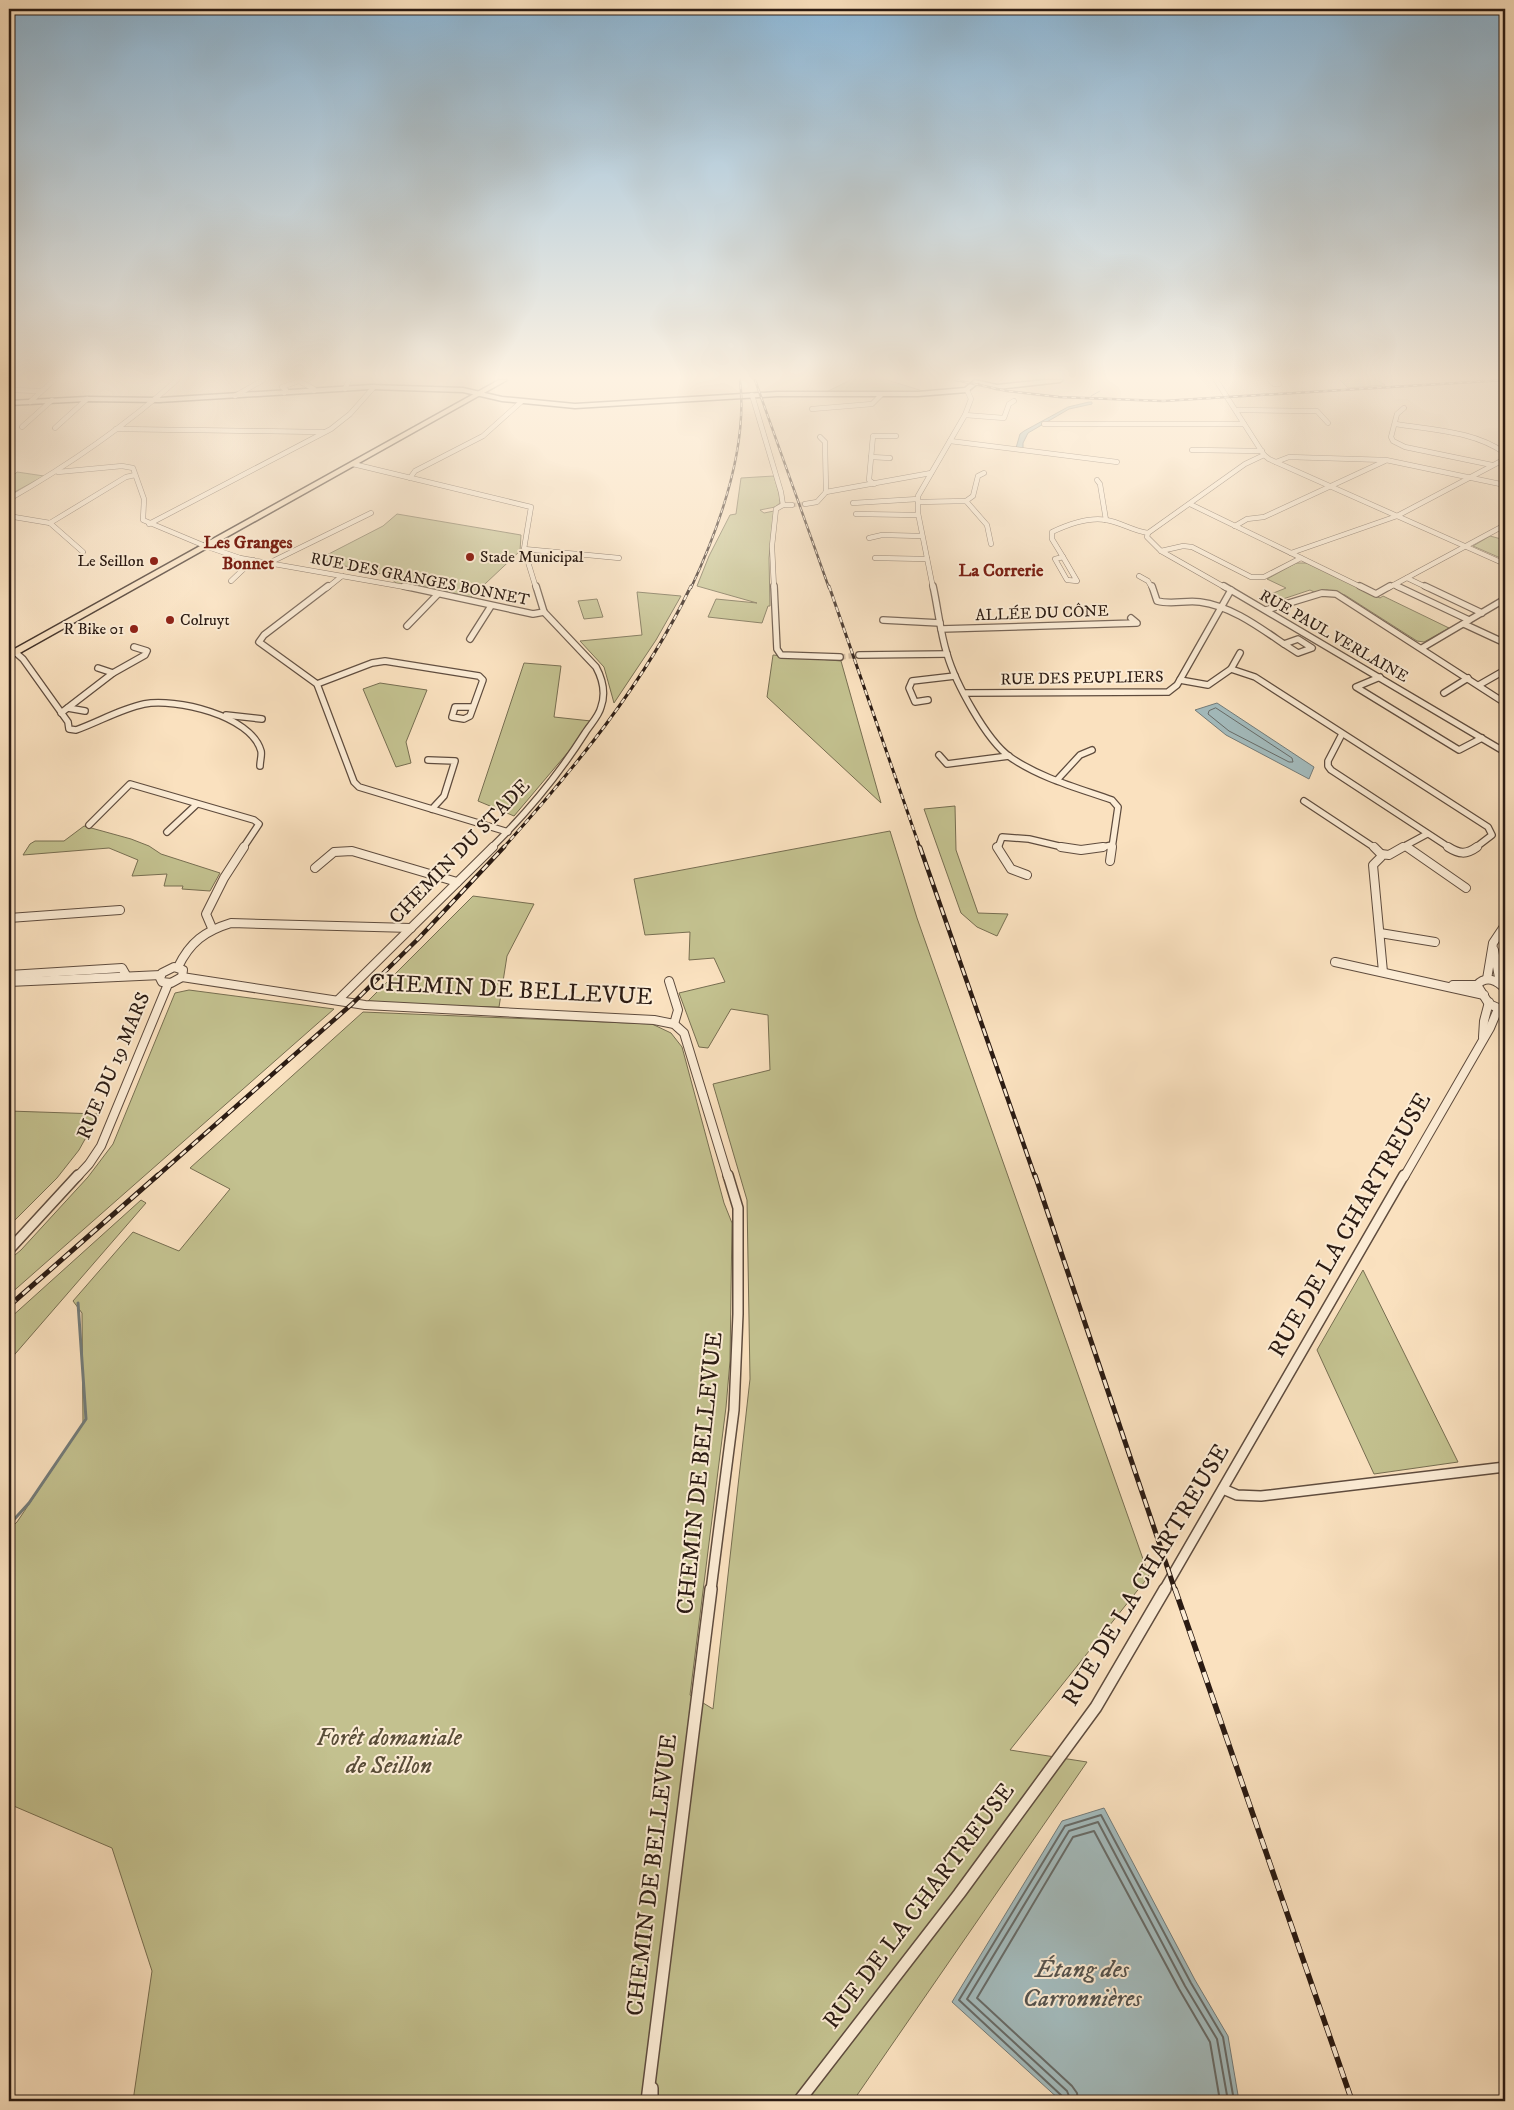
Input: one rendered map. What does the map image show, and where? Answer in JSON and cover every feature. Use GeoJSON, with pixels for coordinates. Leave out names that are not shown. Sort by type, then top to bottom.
{"type":"FeatureCollection","features":[{"type":"Feature","properties":{"kind":"main road"},"geometry":{"type":"LineString","coordinates":[[12,654],[326,478]]}},
{"type":"Feature","properties":{"kind":"street"},"geometry":{"type":"LineString","coordinates":[[9,499],[46,478]]}},
{"type":"Feature","properties":{"kind":"street"},"geometry":{"type":"LineString","coordinates":[[50,524],[124,478]]}},
{"type":"Feature","properties":{"kind":"street"},"geometry":{"type":"LineString","coordinates":[[137,478],[144,499],[143,520],[149,524],[235,478]]}},
{"type":"Feature","properties":{"kind":"street","name":"CHEMIN DU STADE"},"geometry":{"type":"LineString","coordinates":[[338,1000],[508,832],[571,755],[601,708],[604,694],[602,676],[596,667],[544,612],[524,549],[532,507],[412,478]]}},
{"type":"Feature","properties":{"kind":"street"},"geometry":{"type":"LineString","coordinates":[[777,478],[783,505]]}},
{"type":"Feature","properties":{"kind":"street"},"geometry":{"type":"LineString","coordinates":[[825,478],[826,492]]}},
{"type":"Feature","properties":{"kind":"street"},"geometry":{"type":"LineString","coordinates":[[869,478],[874,484]]}},
{"type":"Feature","properties":{"kind":"street"},"geometry":{"type":"LineString","coordinates":[[806,504],[817,502],[826,492],[903,478]]}},
{"type":"Feature","properties":{"kind":"street"},"geometry":{"type":"LineString","coordinates":[[928,478],[918,501],[918,515],[940,626],[955,676],[995,743],[1009,756],[1036,772],[1112,800],[1118,807],[1110,861]]}},
{"type":"Feature","properties":{"kind":"street"},"geometry":{"type":"LineString","coordinates":[[853,503],[966,501],[973,496],[977,478]]}},
{"type":"Feature","properties":{"kind":"street"},"geometry":{"type":"LineString","coordinates":[[1062,557],[1055,559],[1067,580],[1077,581],[1052,539],[1052,532],[1062,526],[1086,521],[1106,520],[1134,531],[1148,533],[1225,478]]}},
{"type":"Feature","properties":{"kind":"street"},"geometry":{"type":"LineString","coordinates":[[1314,478],[1505,564]]}},
{"type":"Feature","properties":{"kind":"street"},"geometry":{"type":"LineString","coordinates":[[1235,526],[1247,520],[1264,517],[1347,478]]}},
{"type":"Feature","properties":{"kind":"street"},"geometry":{"type":"LineString","coordinates":[[1291,553],[1369,528],[1397,516],[1469,478]]}},
{"type":"Feature","properties":{"kind":"street"},"geometry":{"type":"LineString","coordinates":[[1472,478],[1505,485]]}},
{"type":"Feature","properties":{"kind":"street"},"geometry":{"type":"LineString","coordinates":[[1097,480],[1100,484],[1106,520]]}},
{"type":"Feature","properties":{"kind":"street"},"geometry":{"type":"LineString","coordinates":[[966,501],[984,518],[991,534],[991,544]]}},
{"type":"Feature","properties":{"kind":"street"},"geometry":{"type":"LineString","coordinates":[[1190,504],[1376,594],[1505,525]]}},
{"type":"Feature","properties":{"kind":"street"},"geometry":{"type":"LineString","coordinates":[[792,505],[783,505],[776,509],[772,546],[777,649],[781,655],[840,657]]}},
{"type":"Feature","properties":{"kind":"street"},"geometry":{"type":"LineString","coordinates":[[269,563],[371,513]]}},
{"type":"Feature","properties":{"kind":"street"},"geometry":{"type":"LineString","coordinates":[[856,514],[918,515]]}},
{"type":"Feature","properties":{"kind":"street"},"geometry":{"type":"LineString","coordinates":[[14,517],[50,524],[83,552]]}},
{"type":"Feature","properties":{"kind":"street","name":"RUE DES GRANGES BONNET"},"geometry":{"type":"LineString","coordinates":[[149,524],[206,546],[253,560],[398,585],[533,614],[544,612]]}},
{"type":"Feature","properties":{"kind":"street","name":"RUE PAUL VERLAINE"},"geometry":{"type":"LineString","coordinates":[[1148,533],[1147,538],[1162,550],[1505,752]]}},
{"type":"Feature","properties":{"kind":"street"},"geometry":{"type":"LineString","coordinates":[[869,538],[882,535],[922,536]]}},
{"type":"Feature","properties":{"kind":"street"},"geometry":{"type":"LineString","coordinates":[[1162,550],[1183,546],[1192,547],[1251,576],[1259,578],[1301,558]]}},
{"type":"Feature","properties":{"kind":"street"},"geometry":{"type":"LineString","coordinates":[[524,549],[619,558]]}},
{"type":"Feature","properties":{"kind":"street"},"geometry":{"type":"LineString","coordinates":[[874,558],[926,559]]}},
{"type":"Feature","properties":{"kind":"street"},"geometry":{"type":"LineString","coordinates":[[231,581],[253,560]]}},
{"type":"Feature","properties":{"kind":"street"},"geometry":{"type":"LineString","coordinates":[[342,576],[264,635],[259,642],[316,684],[354,782],[359,787],[508,832]]}},
{"type":"Feature","properties":{"kind":"street"},"geometry":{"type":"LineString","coordinates":[[1138,576],[1152,584],[1157,601],[1166,604],[1198,602],[1221,609],[1284,644]]}},
{"type":"Feature","properties":{"kind":"street"},"geometry":{"type":"LineString","coordinates":[[1407,578],[1482,613]]}},
{"type":"Feature","properties":{"kind":"street"},"geometry":{"type":"LineString","coordinates":[[1394,585],[1505,642]]}},
{"type":"Feature","properties":{"kind":"street","name":"RUE DES PEUPLIERS"},"geometry":{"type":"LineString","coordinates":[[966,694],[1168,692],[1177,685],[1231,590]]}},
{"type":"Feature","properties":{"kind":"street"},"geometry":{"type":"LineString","coordinates":[[1266,610],[1322,593],[1336,594],[1505,703]]}},
{"type":"Feature","properties":{"kind":"street"},"geometry":{"type":"LineString","coordinates":[[407,626],[438,594]]}},
{"type":"Feature","properties":{"kind":"street"},"geometry":{"type":"LineString","coordinates":[[1422,648],[1482,613],[1502,604],[1505,599]]}},
{"type":"Feature","properties":{"kind":"street"},"geometry":{"type":"LineString","coordinates":[[470,639],[492,606]]}},
{"type":"Feature","properties":{"kind":"street","name":"ALLÉE DU CÔNE"},"geometry":{"type":"LineString","coordinates":[[940,626],[1137,623],[1131,618]]}},
{"type":"Feature","properties":{"kind":"street"},"geometry":{"type":"LineString","coordinates":[[883,620],[940,626]]}},
{"type":"Feature","properties":{"kind":"street"},"geometry":{"type":"LineString","coordinates":[[61,713],[113,673],[145,655],[147,651],[134,647]]}},
{"type":"Feature","properties":{"kind":"street"},"geometry":{"type":"LineString","coordinates":[[1180,680],[1208,685],[1231,670],[1240,653]]}},
{"type":"Feature","properties":{"kind":"street"},"geometry":{"type":"LineString","coordinates":[[12,654],[23,659],[68,722],[69,729],[76,730],[138,706],[154,703],[167,703],[220,715],[262,719]]}},
{"type":"Feature","properties":{"kind":"street"},"geometry":{"type":"LineString","coordinates":[[859,655],[947,654]]}},
{"type":"Feature","properties":{"kind":"street"},"geometry":{"type":"LineString","coordinates":[[316,684],[372,663],[385,661],[482,678],[473,707]]}},
{"type":"Feature","properties":{"kind":"street"},"geometry":{"type":"LineString","coordinates":[[98,668],[113,673]]}},
{"type":"Feature","properties":{"kind":"street"},"geometry":{"type":"LineString","coordinates":[[1231,670],[1244,672],[1255,677],[1488,827],[1492,833],[1489,838],[1469,853],[1464,854],[1451,850],[1328,766],[1328,761],[1342,734]]}},
{"type":"Feature","properties":{"kind":"street"},"geometry":{"type":"LineString","coordinates":[[1479,685],[1500,674]]}},
{"type":"Feature","properties":{"kind":"street"},"geometry":{"type":"LineString","coordinates":[[928,700],[916,702],[909,688],[912,681],[955,676]]}},
{"type":"Feature","properties":{"kind":"street"},"geometry":{"type":"LineString","coordinates":[[1380,678],[1356,687],[1456,751],[1482,738]]}},
{"type":"Feature","properties":{"kind":"street"},"geometry":{"type":"LineString","coordinates":[[1444,693],[1468,678]]}},
{"type":"Feature","properties":{"kind":"street"},"geometry":{"type":"LineString","coordinates":[[1208,685],[1212,692]]}},
{"type":"Feature","properties":{"kind":"street"},"geometry":{"type":"LineString","coordinates":[[68,708],[85,711]]}},
{"type":"Feature","properties":{"kind":"street"},"geometry":{"type":"LineString","coordinates":[[220,715],[241,727],[254,739],[261,751],[260,766]]}},
{"type":"Feature","properties":{"kind":"street"},"geometry":{"type":"LineString","coordinates":[[1057,780],[1080,755],[1092,750]]}},
{"type":"Feature","properties":{"kind":"street"},"geometry":{"type":"LineString","coordinates":[[939,755],[947,764],[1009,756]]}},
{"type":"Feature","properties":{"kind":"street"},"geometry":{"type":"LineString","coordinates":[[428,760],[455,762],[444,796],[432,809]]}},
{"type":"Feature","properties":{"kind":"street"},"geometry":{"type":"LineString","coordinates":[[89,825],[130,784],[254,820],[259,824],[224,878],[206,914],[212,928]]}},
{"type":"Feature","properties":{"kind":"street"},"geometry":{"type":"LineString","coordinates":[[1304,802],[1317,808],[1374,847],[1381,854],[1389,855],[1427,834]]}},
{"type":"Feature","properties":{"kind":"street"},"geometry":{"type":"LineString","coordinates":[[167,832],[197,804]]}},
{"type":"Feature","properties":{"kind":"street"},"geometry":{"type":"LineString","coordinates":[[1027,875],[1011,869],[997,846],[1002,837],[1014,836],[1063,849],[1081,851],[1098,850],[1112,845]]}},
{"type":"Feature","properties":{"kind":"street"},"geometry":{"type":"LineString","coordinates":[[1405,846],[1466,888]]}},
{"type":"Feature","properties":{"kind":"street"},"geometry":{"type":"LineString","coordinates":[[316,868],[334,852],[352,851],[458,882]]}},
{"type":"Feature","properties":{"kind":"street"},"geometry":{"type":"LineString","coordinates":[[1381,854],[1381,857],[1373,865],[1383,972]]}},
{"type":"Feature","properties":{"kind":"street"},"geometry":{"type":"LineString","coordinates":[[9,918],[120,910]]}},
{"type":"Feature","properties":{"kind":"street"},"geometry":{"type":"LineString","coordinates":[[178,967],[186,949],[197,937],[212,928],[231,922],[411,928]]}},
{"type":"Feature","properties":{"kind":"street"},"geometry":{"type":"LineString","coordinates":[[1487,979],[1493,943],[1505,925]]}},
{"type":"Feature","properties":{"kind":"street"},"geometry":{"type":"LineString","coordinates":[[1380,933],[1435,942]]}},
{"type":"Feature","properties":{"kind":"street"},"geometry":{"type":"LineString","coordinates":[[1493,943],[1503,986]]}},
{"type":"Feature","properties":{"kind":"street"},"geometry":{"type":"LineString","coordinates":[[1336,962],[1484,995]]}},
{"type":"Feature","properties":{"kind":"street"},"geometry":{"type":"LineString","coordinates":[[9,982],[126,975],[160,975],[168,969],[178,967],[183,970],[182,977],[168,984],[160,980],[160,975]]}},
{"type":"Feature","properties":{"kind":"street"},"geometry":{"type":"LineString","coordinates":[[9,974],[122,968],[126,975]]}},
{"type":"Feature","properties":{"kind":"street","name":"CHEMIN DE BELLEVUE"},"geometry":{"type":"LineString","coordinates":[[182,977],[365,1005],[654,1020],[674,1024],[684,1033],[738,1208],[738,1314],[734,1410],[646,2101]]}},
{"type":"Feature","properties":{"kind":"street"},"geometry":{"type":"LineString","coordinates":[[1477,985],[1479,981],[1487,979],[1503,986]]}},
{"type":"Feature","properties":{"kind":"street"},"geometry":{"type":"LineString","coordinates":[[669,981],[678,1010],[674,1024]]}},
{"type":"Feature","properties":{"kind":"street","name":"RUE DU 19 MARS"},"geometry":{"type":"LineString","coordinates":[[9,1250],[89,1164],[101,1146],[168,984]]}},
{"type":"Feature","properties":{"kind":"street"},"geometry":{"type":"LineString","coordinates":[[1436,984],[1477,985]]}},
{"type":"Feature","properties":{"kind":"street"},"geometry":{"type":"LineString","coordinates":[[1477,985],[1488,1002],[1502,1010]]}},
{"type":"Feature","properties":{"kind":"street","name":"RUE DE LA CHARTREUSE"},"geometry":{"type":"LineString","coordinates":[[1483,1039],[1488,1002]]}},
{"type":"Feature","properties":{"kind":"street","name":"RUE DE LA CHARTREUSE"},"geometry":{"type":"LineString","coordinates":[[799,2101],[959,1894],[1096,1707],[1483,1039],[1502,1010]]}},
{"type":"Feature","properties":{"kind":"street"},"geometry":{"type":"LineString","coordinates":[[1223,1489],[1237,1495],[1261,1496],[1505,1467]]}},
{"type":"Feature","properties":{"kind":"street"},"geometry":{"type":"LineString","coordinates":[[652,2056],[652,2101]]}},
{"type":"Feature","properties":{"kind":"green space"},"geometry":{"type":"Polygon","coordinates":[[[9,478],[39,478],[9,495],[9,478]]]}},
{"type":"Feature","properties":{"kind":"green space"},"geometry":{"type":"Polygon","coordinates":[[[741,478],[775,478],[780,503],[775,507],[760,510],[764,513],[774,511],[769,558],[770,606],[768,606],[762,623],[708,617],[716,599],[757,603],[697,586],[709,556],[730,515],[736,514],[741,478]]]}},
{"type":"Feature","properties":{"kind":"green space"},"geometry":{"type":"Polygon","coordinates":[[[397,514],[521,535],[520,551],[469,599],[396,583],[387,575],[317,560],[383,526],[397,514]]]}},
{"type":"Feature","properties":{"kind":"green space"},"geometry":{"type":"Polygon","coordinates":[[[1490,536],[1505,540],[1505,560],[1473,546],[1490,536]]]}},
{"type":"Feature","properties":{"kind":"green space"},"geometry":{"type":"Polygon","coordinates":[[[1296,563],[1307,563],[1380,598],[1383,596],[1449,628],[1424,642],[1417,641],[1345,595],[1327,590],[1314,592],[1310,590],[1280,600],[1271,594],[1286,588],[1267,579],[1296,563]]]}},
{"type":"Feature","properties":{"kind":"green space"},"geometry":{"type":"Polygon","coordinates":[[[637,592],[681,596],[656,640],[614,703],[604,667],[580,641],[642,635],[637,592]]]}},
{"type":"Feature","properties":{"kind":"green space"},"geometry":{"type":"Polygon","coordinates":[[[597,599],[603,617],[584,619],[578,601],[597,599]]]}},
{"type":"Feature","properties":{"kind":"green space"},"geometry":{"type":"Polygon","coordinates":[[[773,655],[841,661],[881,803],[767,697],[773,655]]]}},
{"type":"Feature","properties":{"kind":"green space"},"geometry":{"type":"Polygon","coordinates":[[[524,663],[561,666],[554,717],[591,721],[580,738],[514,816],[478,801],[524,663]]]}},
{"type":"Feature","properties":{"kind":"green space"},"geometry":{"type":"Polygon","coordinates":[[[380,683],[427,690],[406,742],[411,763],[396,767],[363,689],[380,683]]]}},
{"type":"Feature","properties":{"kind":"green space"},"geometry":{"type":"Polygon","coordinates":[[[955,806],[956,850],[978,913],[1008,914],[997,936],[977,927],[961,913],[924,809],[955,806]]]}},
{"type":"Feature","properties":{"kind":"green space"},"geometry":{"type":"Polygon","coordinates":[[[84,826],[131,839],[149,846],[161,854],[220,873],[210,891],[182,889],[183,886],[164,886],[167,874],[132,876],[138,860],[109,848],[23,855],[30,844],[35,841],[64,841],[84,826]]]}},
{"type":"Feature","properties":{"kind":"green space","name":"Forêt domaniale de Seillon"},"geometry":{"type":"Polygon","coordinates":[[[890,831],[917,918],[1149,1576],[1010,1750],[1087,1762],[853,2101],[133,2101],[152,1971],[112,1848],[9,1804],[9,1530],[17,1522],[83,1424],[82,1313],[73,1301],[133,1232],[179,1251],[230,1189],[190,1168],[363,1012],[652,1024],[671,1033],[682,1047],[724,1203],[732,1223],[730,1361],[726,1407],[690,1695],[713,1709],[750,1379],[747,1200],[713,1084],[770,1070],[768,1015],[731,1009],[708,1048],[699,1047],[679,993],[725,982],[714,958],[689,960],[690,932],[645,935],[634,879],[890,831]]]}},
{"type":"Feature","properties":{"kind":"green space"},"geometry":{"type":"Polygon","coordinates":[[[473,896],[534,904],[507,956],[499,1007],[417,1005],[368,1001],[473,896]]]}},
{"type":"Feature","properties":{"kind":"green space"},"geometry":{"type":"Polygon","coordinates":[[[189,990],[334,1009],[9,1295],[9,1260],[21,1250],[88,1177],[113,1144],[175,993],[189,990]]]}},
{"type":"Feature","properties":{"kind":"green space"},"geometry":{"type":"Polygon","coordinates":[[[9,1111],[99,1114],[79,1150],[57,1178],[9,1226],[9,1111]]]}},
{"type":"Feature","properties":{"kind":"green space"},"geometry":{"type":"Polygon","coordinates":[[[141,1200],[146,1203],[9,1361],[9,1319],[141,1200]]]}},
{"type":"Feature","properties":{"kind":"green space"},"geometry":{"type":"Polygon","coordinates":[[[1363,1270],[1458,1462],[1374,1474],[1317,1350],[1363,1270]]]}},
{"type":"Feature","properties":{"kind":"water"},"geometry":{"type":"Polygon","coordinates":[[[1217,703],[1314,767],[1309,779],[1226,735],[1195,710],[1217,703]]]}},
{"type":"Feature","properties":{"kind":"water","name":"Étang des Carronnières"},"geometry":{"type":"Polygon","coordinates":[[[1104,1808],[1195,1980],[1228,2036],[1239,2101],[1061,2101],[952,2002],[1062,1821],[1104,1808]]]}},
{"type":"Feature","properties":{"kind":"waterway"},"geometry":{"type":"LineString","coordinates":[[9,1525],[29,1503],[86,1419],[78,1303]]}},
{"type":"Feature","properties":{"kind":"tunnel"},"geometry":{"type":"LineString","coordinates":[[792,505],[805,504]]}},
{"type":"Feature","properties":{"kind":"tunnel"},"geometry":{"type":"LineString","coordinates":[[840,657],[859,655]]}},
{"type":"Feature","properties":{"kind":"railway"},"geometry":{"type":"LineString","coordinates":[[691,588],[712,540],[731,478]]}},
{"type":"Feature","properties":{"kind":"railway"},"geometry":{"type":"LineString","coordinates":[[790,478],[829,588]]}},
{"type":"Feature","properties":{"kind":"railway"},"geometry":{"type":"LineString","coordinates":[[503,848],[582,756],[630,691],[652,657],[691,586]]}},
{"type":"Feature","properties":{"kind":"railway"},"geometry":{"type":"LineString","coordinates":[[829,586],[920,848]]}},
{"type":"Feature","properties":{"kind":"railway"},"geometry":{"type":"LineString","coordinates":[[156,1177],[352,1004],[419,938],[504,847]]}},
{"type":"Feature","properties":{"kind":"railway"},"geometry":{"type":"LineString","coordinates":[[920,847],[1035,1177]]}},
{"type":"Feature","properties":{"kind":"railway"},"geometry":{"type":"LineString","coordinates":[[9,1306],[158,1175]]}},
{"type":"Feature","properties":{"kind":"railway"},"geometry":{"type":"LineString","coordinates":[[1035,1175],[1175,1590]]}},
{"type":"Feature","properties":{"kind":"railway"},"geometry":{"type":"LineString","coordinates":[[1175,1589],[1352,2101]]}},
{"type":"Feature","properties":{"kind":"place","name":"Stade Municipal"},"geometry":{"type":"Point","coordinates":[470,557]}},
{"type":"Feature","properties":{"kind":"place","name":"Le Seillon"},"geometry":{"type":"Point","coordinates":[154,561]}},
{"type":"Feature","properties":{"kind":"place","name":"Colruyt"},"geometry":{"type":"Point","coordinates":[170,620]}},
{"type":"Feature","properties":{"kind":"place","name":"R Bike 01"},"geometry":{"type":"Point","coordinates":[134,629]}},
{"type":"Feature","properties":{"kind":"district","name":"Les Granges Bonnet"},"geometry":{"type":"Point","coordinates":[248,553]}},
{"type":"Feature","properties":{"kind":"district","name":"La Correrie"},"geometry":{"type":"Point","coordinates":[1001,571]}}]}
